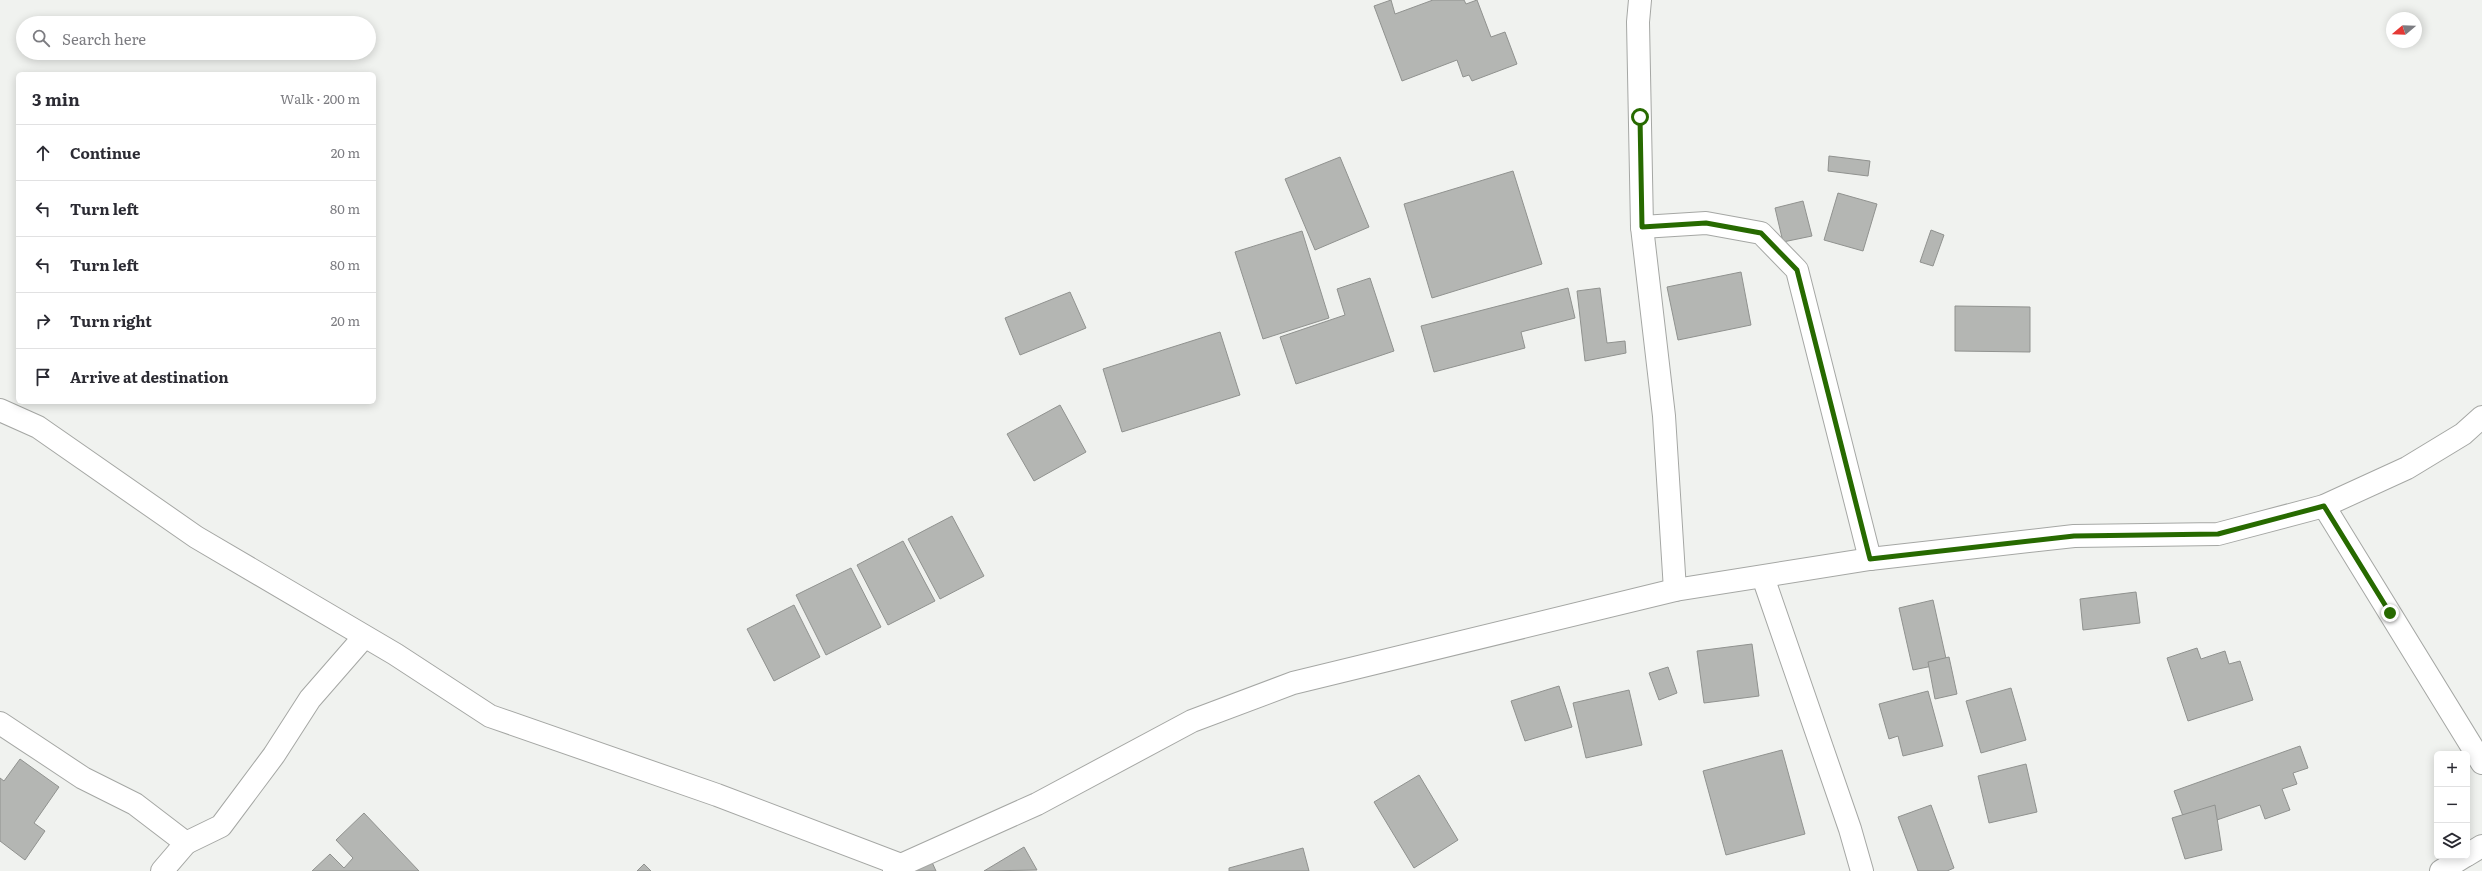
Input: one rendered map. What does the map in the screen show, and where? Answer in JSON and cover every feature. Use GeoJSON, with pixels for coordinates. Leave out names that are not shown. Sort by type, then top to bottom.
{"type":"FeatureCollection","features":[{"type":"Feature","properties":{"kind":"street"},"geometry":{"type":"LineString","coordinates":[[1640,0],[1638,22],[1642,227],[1664,416],[1675,590]]}},
{"type":"Feature","properties":{"kind":"street"},"geometry":{"type":"LineString","coordinates":[[1642,227],[1706,223],[1761,233],[1797,270],[1870,559]]}},
{"type":"Feature","properties":{"kind":"street"},"geometry":{"type":"LineString","coordinates":[[0,410],[38,427],[196,538],[395,654],[490,716],[717,795],[897,868],[1038,804],[1192,721],[1293,683],[1675,590],[1870,559],[2074,536],[2218,534],[2324,506],[2407,468],[2463,434],[2482,417]]}},
{"type":"Feature","properties":{"kind":"street"},"geometry":{"type":"LineString","coordinates":[[2324,506],[2482,763]]}},
{"type":"Feature","properties":{"kind":"street"},"geometry":{"type":"LineString","coordinates":[[1763,577],[1850,829],[1862,871]]}},
{"type":"Feature","properties":{"kind":"street"},"geometry":{"type":"LineString","coordinates":[[162,871],[186,843],[221,826],[274,755],[310,700],[364,637]]}},
{"type":"Feature","properties":{"kind":"street"},"geometry":{"type":"LineString","coordinates":[[0,723],[83,778],[135,804],[186,843]]}},
{"type":"Feature","properties":{"kind":"street"},"geometry":{"type":"LineString","coordinates":[[2470,853],[2482,846]]}},
{"type":"Feature","properties":{"kind":"street"},"geometry":{"type":"LineString","coordinates":[[2441,871],[2460,859]]}},
{"type":"Feature","properties":{"kind":"building"},"geometry":{"type":"Polygon","coordinates":[[[1391,0],[1395,14],[1433,0],[1464,0],[1466,4],[1477,0],[1491,37],[1505,32],[1517,64],[1472,81],[1469,75],[1463,77],[1457,60],[1402,81],[1374,6],[1391,0]]]}},
{"type":"Feature","properties":{"kind":"building"},"geometry":{"type":"Polygon","coordinates":[[[1829,156],[1870,161],[1868,176],[1828,171],[1829,156]]]}},
{"type":"Feature","properties":{"kind":"building"},"geometry":{"type":"Polygon","coordinates":[[[1340,157],[1369,227],[1315,250],[1285,179],[1340,157]]]}},
{"type":"Feature","properties":{"kind":"building"},"geometry":{"type":"Polygon","coordinates":[[[1513,171],[1542,264],[1432,298],[1404,204],[1513,171]]]}},
{"type":"Feature","properties":{"kind":"building"},"geometry":{"type":"Polygon","coordinates":[[[1838,193],[1877,204],[1863,251],[1824,240],[1838,193]]]}},
{"type":"Feature","properties":{"kind":"building"},"geometry":{"type":"Polygon","coordinates":[[[1803,201],[1812,236],[1783,242],[1775,208],[1803,201]]]}},
{"type":"Feature","properties":{"kind":"building"},"geometry":{"type":"Polygon","coordinates":[[[1931,230],[1944,235],[1933,266],[1920,262],[1931,230]]]}},
{"type":"Feature","properties":{"kind":"building"},"geometry":{"type":"Polygon","coordinates":[[[1302,231],[1329,318],[1263,339],[1235,252],[1302,231]]]}},
{"type":"Feature","properties":{"kind":"building"},"geometry":{"type":"Polygon","coordinates":[[[1741,272],[1751,325],[1678,340],[1667,287],[1741,272]]]}},
{"type":"Feature","properties":{"kind":"building"},"geometry":{"type":"Polygon","coordinates":[[[1370,278],[1394,351],[1296,384],[1280,337],[1345,315],[1337,289],[1370,278]]]}},
{"type":"Feature","properties":{"kind":"building"},"geometry":{"type":"Polygon","coordinates":[[[1568,288],[1575,318],[1521,332],[1525,348],[1434,372],[1421,326],[1568,288]]]}},
{"type":"Feature","properties":{"kind":"building"},"geometry":{"type":"Polygon","coordinates":[[[1600,288],[1607,343],[1625,341],[1626,353],[1585,361],[1577,291],[1600,288]]]}},
{"type":"Feature","properties":{"kind":"building"},"geometry":{"type":"Polygon","coordinates":[[[1070,292],[1086,328],[1020,355],[1005,318],[1070,292]]]}},
{"type":"Feature","properties":{"kind":"building"},"geometry":{"type":"Polygon","coordinates":[[[1955,306],[2030,307],[2030,352],[1955,351],[1955,306]]]}},
{"type":"Feature","properties":{"kind":"building"},"geometry":{"type":"Polygon","coordinates":[[[1220,332],[1240,395],[1122,432],[1103,369],[1220,332]]]}},
{"type":"Feature","properties":{"kind":"building"},"geometry":{"type":"Polygon","coordinates":[[[1060,405],[1086,452],[1034,481],[1007,434],[1060,405]]]}},
{"type":"Feature","properties":{"kind":"building"},"geometry":{"type":"Polygon","coordinates":[[[952,516],[984,576],[940,599],[908,539],[952,516]]]}},
{"type":"Feature","properties":{"kind":"building"},"geometry":{"type":"Polygon","coordinates":[[[903,541],[935,601],[888,625],[857,565],[903,541]]]}},
{"type":"Feature","properties":{"kind":"building"},"geometry":{"type":"Polygon","coordinates":[[[851,568],[881,627],[826,655],[796,595],[851,568]]]}},
{"type":"Feature","properties":{"kind":"building"},"geometry":{"type":"Polygon","coordinates":[[[2136,592],[2140,623],[2083,630],[2080,599],[2136,592]]]}},
{"type":"Feature","properties":{"kind":"building"},"geometry":{"type":"Polygon","coordinates":[[[1933,600],[1947,663],[1913,670],[1899,608],[1933,600]]]}},
{"type":"Feature","properties":{"kind":"building"},"geometry":{"type":"Polygon","coordinates":[[[794,605],[820,657],[774,681],[747,629],[794,605]]]}},
{"type":"Feature","properties":{"kind":"building"},"geometry":{"type":"Polygon","coordinates":[[[1752,644],[1759,696],[1704,703],[1697,651],[1752,644]]]}},
{"type":"Feature","properties":{"kind":"building"},"geometry":{"type":"Polygon","coordinates":[[[2197,648],[2201,659],[2225,651],[2229,664],[2240,661],[2253,700],[2188,721],[2167,658],[2197,648]]]}},
{"type":"Feature","properties":{"kind":"building"},"geometry":{"type":"Polygon","coordinates":[[[1949,657],[1957,694],[1935,699],[1928,662],[1949,657]]]}},
{"type":"Feature","properties":{"kind":"building"},"geometry":{"type":"Polygon","coordinates":[[[1668,667],[1677,693],[1659,700],[1649,673],[1668,667]]]}},
{"type":"Feature","properties":{"kind":"building"},"geometry":{"type":"Polygon","coordinates":[[[1559,686],[1572,727],[1525,741],[1511,701],[1559,686]]]}},
{"type":"Feature","properties":{"kind":"building"},"geometry":{"type":"Polygon","coordinates":[[[2011,688],[2026,740],[1981,753],[1966,701],[2011,688]]]}},
{"type":"Feature","properties":{"kind":"building"},"geometry":{"type":"Polygon","coordinates":[[[1629,690],[1642,745],[1586,758],[1573,703],[1629,690]]]}},
{"type":"Feature","properties":{"kind":"building"},"geometry":{"type":"Polygon","coordinates":[[[1928,691],[1943,746],[1903,756],[1898,736],[1889,739],[1879,704],[1928,691]]]}},
{"type":"Feature","properties":{"kind":"building"},"geometry":{"type":"Polygon","coordinates":[[[2300,746],[2308,768],[2293,773],[2297,784],[2282,789],[2290,810],[2265,819],[2260,805],[2188,830],[2174,791],[2300,746]]]}},
{"type":"Feature","properties":{"kind":"building"},"geometry":{"type":"Polygon","coordinates":[[[1782,750],[1805,834],[1726,855],[1703,771],[1782,750]]]}},
{"type":"Feature","properties":{"kind":"building"},"geometry":{"type":"Polygon","coordinates":[[[20,759],[59,787],[34,823],[45,831],[25,860],[0,841],[0,778],[4,781],[20,759]]]}},
{"type":"Feature","properties":{"kind":"building"},"geometry":{"type":"Polygon","coordinates":[[[2026,764],[2037,812],[1989,823],[1978,776],[2026,764]]]}},
{"type":"Feature","properties":{"kind":"building"},"geometry":{"type":"Polygon","coordinates":[[[1419,775],[1458,840],[1414,868],[1374,802],[1419,775]]]}},
{"type":"Feature","properties":{"kind":"building"},"geometry":{"type":"Polygon","coordinates":[[[1931,805],[1954,868],[1947,871],[1918,871],[1898,817],[1931,805]]]}},
{"type":"Feature","properties":{"kind":"building"},"geometry":{"type":"Polygon","coordinates":[[[2215,805],[2222,850],[2185,859],[2172,818],[2215,805]]]}},
{"type":"Feature","properties":{"kind":"building"},"geometry":{"type":"Polygon","coordinates":[[[364,813],[419,871],[312,871],[330,854],[344,868],[353,858],[336,840],[364,813]]]}},
{"type":"Feature","properties":{"kind":"building"},"geometry":{"type":"Polygon","coordinates":[[[1024,847],[1037,870],[984,871],[1024,847]]]}},
{"type":"Feature","properties":{"kind":"building"},"geometry":{"type":"Polygon","coordinates":[[[1303,848],[1309,871],[1229,871],[1229,868],[1303,848]]]}},
{"type":"Feature","properties":{"kind":"building"},"geometry":{"type":"Polygon","coordinates":[[[931,860],[936,871],[910,871],[931,860]]]}},
{"type":"Feature","properties":{"kind":"building"},"geometry":{"type":"Polygon","coordinates":[[[644,864],[651,871],[637,871],[644,864]]]}},
{"type":"Feature","properties":{"kind":"route"},"geometry":{"type":"LineString","coordinates":[[1640,117],[1642,227],[1706,223],[1761,233],[1797,270],[1870,559],[2074,536],[2218,534],[2324,506],[2390,613]]}}]}
